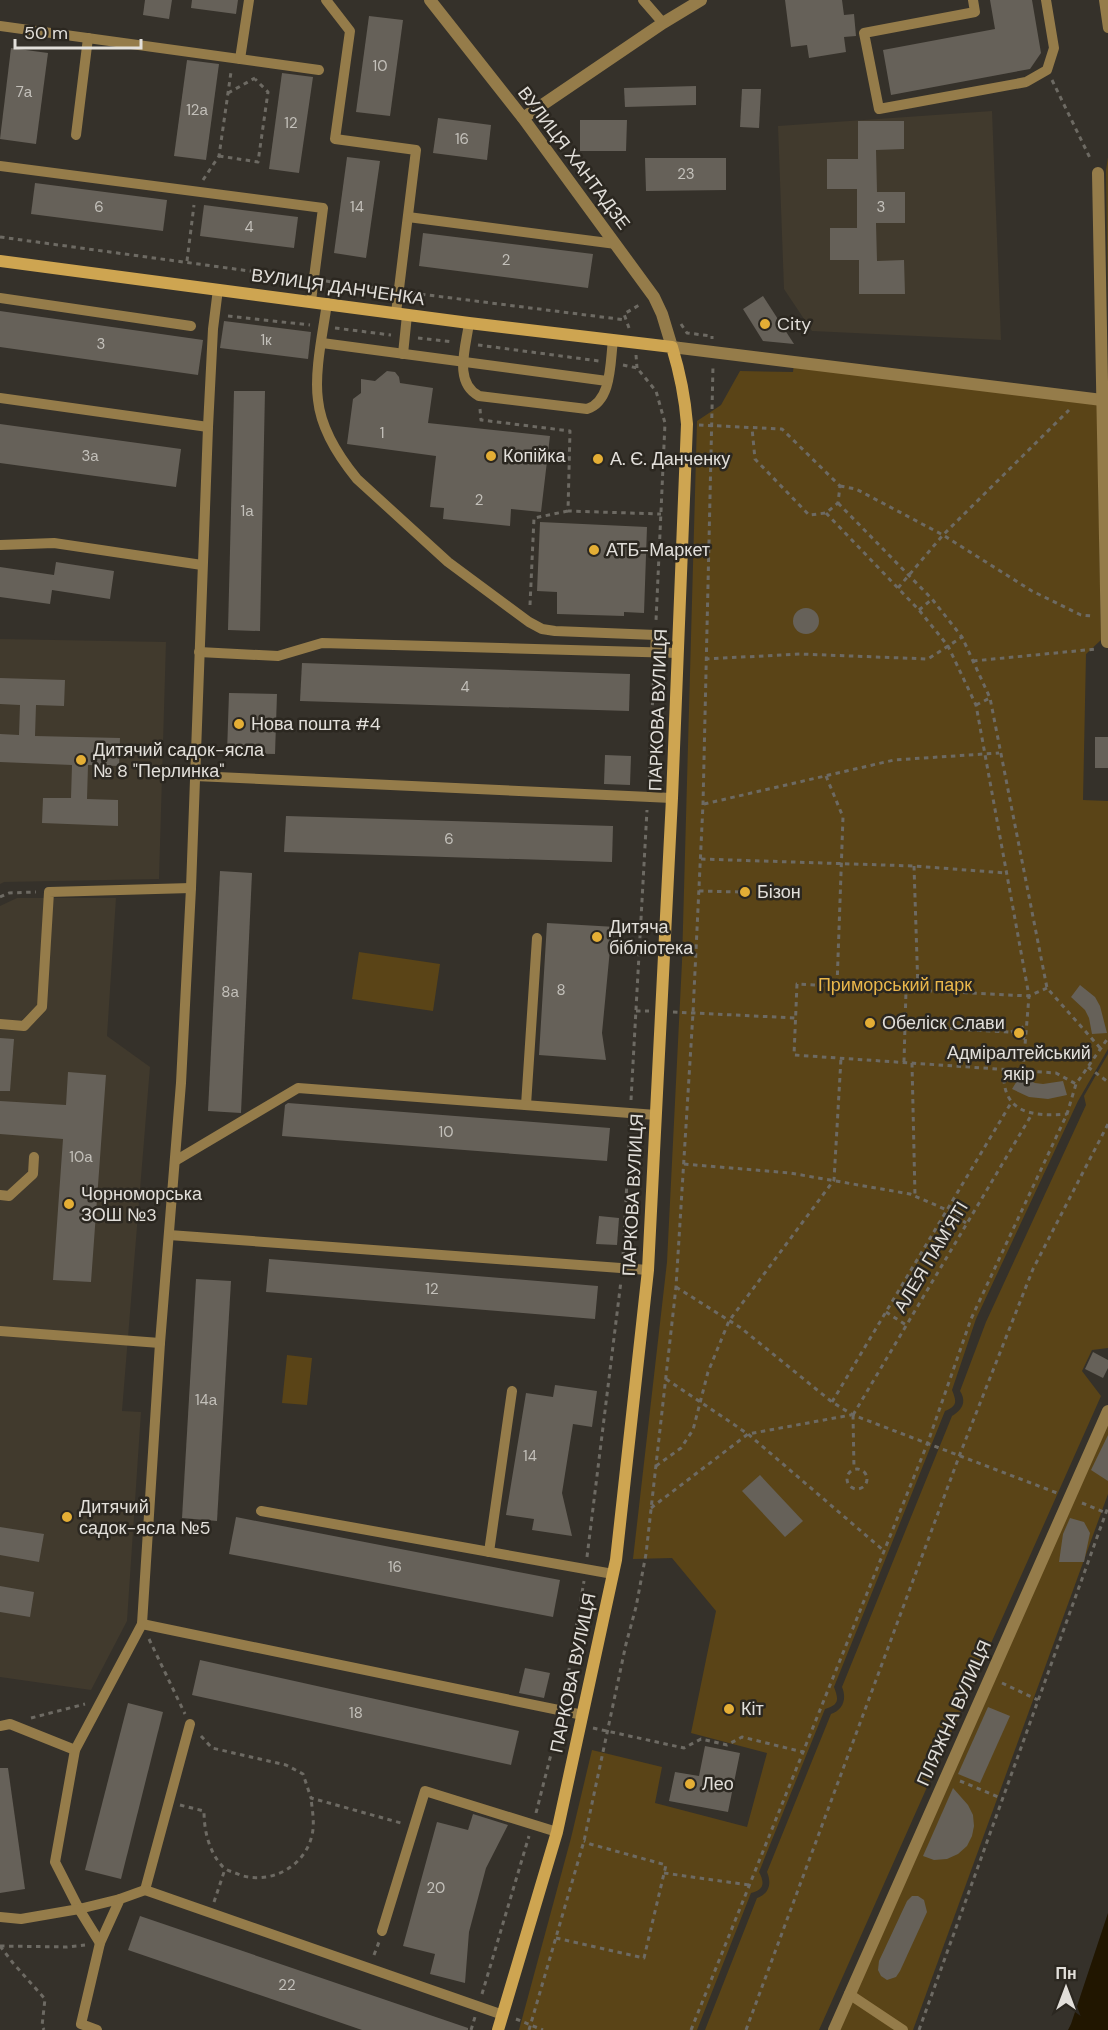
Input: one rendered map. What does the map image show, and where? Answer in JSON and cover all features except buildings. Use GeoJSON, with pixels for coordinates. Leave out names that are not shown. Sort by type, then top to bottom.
{"type":"FeatureCollection","features":[{"type":"Feature","properties":{"kind":"street","name":"ВУЛИЦЯ ХАНТАДЗЕ"},"geometry":{"type":"LineString","coordinates":[[430,0],[523,118],[654,297],[672,347]]}},
{"type":"Feature","properties":{"kind":"street"},"geometry":{"type":"LineString","coordinates":[[523,118],[663,23],[701,0]]}},
{"type":"Feature","properties":{"kind":"street"},"geometry":{"type":"LineString","coordinates":[[1103,171],[1102,400],[1108,642]]}},
{"type":"Feature","properties":{"kind":"street","name":"ВУЛИЦЯ ДАНЧЕНКА"},"geometry":{"type":"LineString","coordinates":[[0,261],[469,323],[672,347]]}},
{"type":"Feature","properties":{"kind":"street"},"geometry":{"type":"LineString","coordinates":[[672,347],[1102,400]]}},
{"type":"Feature","properties":{"kind":"street","name":"ПАРКОВА ВУЛИЦЯ"},"geometry":{"type":"LineString","coordinates":[[498,2030],[557,1832],[613,1574],[648,1270],[672,798],[687,424],[685,399],[672,347]]}},
{"type":"Feature","properties":{"kind":"street","name":"ПЛЯЖНА ВУЛИЦЯ"},"geometry":{"type":"LineString","coordinates":[[834,2030],[1108,1411]]}},
{"type":"Feature","properties":{"kind":"lane"},"geometry":{"type":"LineString","coordinates":[[236,59],[249,0]]}},
{"type":"Feature","properties":{"kind":"lane"},"geometry":{"type":"LineString","coordinates":[[326,0],[350,31],[335,139],[416,150],[408,217],[401,314],[405,336],[403,354]]}},
{"type":"Feature","properties":{"kind":"lane"},"geometry":{"type":"LineString","coordinates":[[643,0],[663,23]]}},
{"type":"Feature","properties":{"kind":"lane"},"geometry":{"type":"LineString","coordinates":[[973,0],[975,12],[864,33],[879,109],[1026,82],[1047,70],[1054,48],[1046,0]]}},
{"type":"Feature","properties":{"kind":"lane"},"geometry":{"type":"LineString","coordinates":[[1104,0],[1108,28]]}},
{"type":"Feature","properties":{"kind":"lane"},"geometry":{"type":"LineString","coordinates":[[0,26],[319,70]]}},
{"type":"Feature","properties":{"kind":"lane"},"geometry":{"type":"LineString","coordinates":[[76,135],[88,38]]}},
{"type":"Feature","properties":{"kind":"lane"},"geometry":{"type":"LineString","coordinates":[[0,166],[323,208],[311,301]]}},
{"type":"Feature","properties":{"kind":"lane"},"geometry":{"type":"LineString","coordinates":[[408,217],[616,244]]}},
{"type":"Feature","properties":{"kind":"lane"},"geometry":{"type":"LineString","coordinates":[[100,1943],[78,1909],[55,1862],[75,1750],[142,1624],[160,1344],[181,1083],[191,888],[208,426],[218,289]]}},
{"type":"Feature","properties":{"kind":"lane"},"geometry":{"type":"LineString","coordinates":[[0,298],[191,326]]}},
{"type":"Feature","properties":{"kind":"lane"},"geometry":{"type":"LineString","coordinates":[[327,303],[317,384],[318,401],[326,428],[347,467],[430,547],[529,622],[555,631],[656,635],[655,653]]}},
{"type":"Feature","properties":{"kind":"lane"},"geometry":{"type":"LineString","coordinates":[[469,323],[464,362],[465,384],[470,391],[479,396],[587,409],[596,406],[605,393],[613,340]]}},
{"type":"Feature","properties":{"kind":"lane"},"geometry":{"type":"LineString","coordinates":[[322,343],[607,381]]}},
{"type":"Feature","properties":{"kind":"lane"},"geometry":{"type":"LineString","coordinates":[[0,398],[208,426]]}},
{"type":"Feature","properties":{"kind":"lane"},"geometry":{"type":"LineString","coordinates":[[0,545],[54,543],[202,565]]}},
{"type":"Feature","properties":{"kind":"lane"},"geometry":{"type":"LineString","coordinates":[[199,652],[278,656],[322,643],[678,653]]}},
{"type":"Feature","properties":{"kind":"lane"},"geometry":{"type":"LineString","coordinates":[[195,776],[672,798]]}},
{"type":"Feature","properties":{"kind":"lane"},"geometry":{"type":"LineString","coordinates":[[0,1024],[24,1026],[42,1007],[49,892],[191,888]]}},
{"type":"Feature","properties":{"kind":"lane"},"geometry":{"type":"LineString","coordinates":[[526,1105],[537,938]]}},
{"type":"Feature","properties":{"kind":"lane"},"geometry":{"type":"LineString","coordinates":[[175,1161],[298,1088],[656,1115]]}},
{"type":"Feature","properties":{"kind":"lane"},"geometry":{"type":"LineString","coordinates":[[0,1195],[9,1196],[33,1174],[33,1156]]}},
{"type":"Feature","properties":{"kind":"lane"},"geometry":{"type":"LineString","coordinates":[[169,1235],[648,1270]]}},
{"type":"Feature","properties":{"kind":"lane"},"geometry":{"type":"LineString","coordinates":[[0,1331],[160,1344]]}},
{"type":"Feature","properties":{"kind":"lane"},"geometry":{"type":"LineString","coordinates":[[489,1552],[512,1391]]}},
{"type":"Feature","properties":{"kind":"lane"},"geometry":{"type":"LineString","coordinates":[[261,1511],[613,1574]]}},
{"type":"Feature","properties":{"kind":"lane"},"geometry":{"type":"LineString","coordinates":[[142,1624],[583,1715]]}},
{"type":"Feature","properties":{"kind":"lane"},"geometry":{"type":"LineString","coordinates":[[145,1890],[190,1724]]}},
{"type":"Feature","properties":{"kind":"lane"},"geometry":{"type":"LineString","coordinates":[[5,1725],[75,1750]]}},
{"type":"Feature","properties":{"kind":"lane"},"geometry":{"type":"LineString","coordinates":[[382,1931],[425,1791],[557,1832]]}},
{"type":"Feature","properties":{"kind":"lane"},"geometry":{"type":"LineString","coordinates":[[0,1917],[21,1919],[78,1909],[120,1899],[145,1890],[503,2015]]}},
{"type":"Feature","properties":{"kind":"lane"},"geometry":{"type":"LineString","coordinates":[[98,2030],[77,2027],[100,1943],[120,1899]]}},
{"type":"Feature","properties":{"kind":"lane"},"geometry":{"type":"LineString","coordinates":[[849,1994],[903,2030]]}},
{"type":"Feature","properties":{"kind":"path"},"geometry":{"type":"LineString","coordinates":[[187,261],[196,191],[219,156],[228,93],[236,59]]}},
{"type":"Feature","properties":{"kind":"path"},"geometry":{"type":"LineString","coordinates":[[255,79],[258,62]]}},
{"type":"Feature","properties":{"kind":"path"},"geometry":{"type":"LineString","coordinates":[[1047,70],[1103,171]]}},
{"type":"Feature","properties":{"kind":"path"},"geometry":{"type":"LineString","coordinates":[[228,93],[255,79]]}},
{"type":"Feature","properties":{"kind":"path"},"geometry":{"type":"LineString","coordinates":[[219,156],[258,162],[268,92],[255,79]]}},
{"type":"Feature","properties":{"kind":"path"},"geometry":{"type":"LineString","coordinates":[[215,314],[610,362],[637,368],[656,391],[665,423],[656,635]]}},
{"type":"Feature","properties":{"kind":"path"},"geometry":{"type":"LineString","coordinates":[[479,396],[481,420],[570,431],[568,511]]}},
{"type":"Feature","properties":{"kind":"path"},"geometry":{"type":"LineString","coordinates":[[898,588],[943,535],[1082,398]]}},
{"type":"Feature","properties":{"kind":"path"},"geometry":{"type":"LineString","coordinates":[[701,425],[782,429],[840,486],[856,489],[943,535],[1032,591],[1081,615],[1107,616]]}},
{"type":"Feature","properties":{"kind":"path"},"geometry":{"type":"LineString","coordinates":[[529,2030],[584,1840],[636,1607],[646,1554],[666,1379],[676,1287],[699,891],[711,426]]}},
{"type":"Feature","properties":{"kind":"path"},"geometry":{"type":"LineString","coordinates":[[752,428],[754,459],[809,515],[826,513],[838,503],[840,486]]}},
{"type":"Feature","properties":{"kind":"path"},"geometry":{"type":"LineString","coordinates":[[838,503],[932,599],[962,637],[990,698],[1047,988],[1101,1049]]}},
{"type":"Feature","properties":{"kind":"path"},"geometry":{"type":"LineString","coordinates":[[529,622],[534,518],[568,511],[661,514]]}},
{"type":"Feature","properties":{"kind":"path"},"geometry":{"type":"LineString","coordinates":[[826,513],[919,610],[948,646],[976,705],[1029,996],[1023,1070]]}},
{"type":"Feature","properties":{"kind":"path"},"geometry":{"type":"LineString","coordinates":[[919,610],[932,599]]}},
{"type":"Feature","properties":{"kind":"path"},"geometry":{"type":"LineString","coordinates":[[705,659],[800,654],[928,659],[962,637]]}},
{"type":"Feature","properties":{"kind":"path"},"geometry":{"type":"LineString","coordinates":[[973,661],[1095,649],[1108,642]]}},
{"type":"Feature","properties":{"kind":"path"},"geometry":{"type":"LineString","coordinates":[[471,2030],[533,1825],[562,1712],[585,1569],[622,1269],[655,653]]}},
{"type":"Feature","properties":{"kind":"path"},"geometry":{"type":"LineString","coordinates":[[976,705],[990,698]]}},
{"type":"Feature","properties":{"kind":"path"},"geometry":{"type":"LineString","coordinates":[[703,804],[894,760],[999,753]]}},
{"type":"Feature","properties":{"kind":"path"},"geometry":{"type":"LineString","coordinates":[[826,776],[843,818],[837,986]]}},
{"type":"Feature","properties":{"kind":"path"},"geometry":{"type":"LineString","coordinates":[[700,859],[914,866],[1006,873]]}},
{"type":"Feature","properties":{"kind":"path"},"geometry":{"type":"LineString","coordinates":[[914,866],[918,990]]}},
{"type":"Feature","properties":{"kind":"path"},"geometry":{"type":"LineString","coordinates":[[699,891],[742,892]]}},
{"type":"Feature","properties":{"kind":"path"},"geometry":{"type":"LineString","coordinates":[[0,897],[9,893],[49,892]]}},
{"type":"Feature","properties":{"kind":"path"},"geometry":{"type":"LineString","coordinates":[[1047,988],[1029,996],[797,984],[794,1055],[1023,1070],[1056,1074],[1076,1083]]}},
{"type":"Feature","properties":{"kind":"path"},"geometry":{"type":"LineString","coordinates":[[904,1062],[906,990]]}},
{"type":"Feature","properties":{"kind":"path"},"geometry":{"type":"LineString","coordinates":[[636,1011],[795,1018]]}},
{"type":"Feature","properties":{"kind":"path"},"geometry":{"type":"LineString","coordinates":[[905,1026],[1009,1032],[1026,1039]]}},
{"type":"Feature","properties":{"kind":"path"},"geometry":{"type":"LineString","coordinates":[[1009,1032],[1026,1026]]}},
{"type":"Feature","properties":{"kind":"path"},"geometry":{"type":"LineString","coordinates":[[691,2030],[928,1442],[971,1319],[1067,1114],[1076,1083],[1108,1038]]}},
{"type":"Feature","properties":{"kind":"path"},"geometry":{"type":"LineString","coordinates":[[656,1466],[681,1448],[693,1430],[715,1353],[729,1321],[834,1180],[842,1058]]}},
{"type":"Feature","properties":{"kind":"path"},"geometry":{"type":"LineString","coordinates":[[912,1063],[915,1196]]}},
{"type":"Feature","properties":{"kind":"path"},"geometry":{"type":"LineString","coordinates":[[1088,1066],[1108,1082]]}},
{"type":"Feature","properties":{"kind":"path"},"geometry":{"type":"LineString","coordinates":[[1004,1069],[1002,1086],[1011,1103],[1032,1114],[1067,1114]]}},
{"type":"Feature","properties":{"kind":"path","name":"АЛЕЯ ПАМ'ЯТІ"},"geometry":{"type":"LineString","coordinates":[[832,1402],[1011,1103]]}},
{"type":"Feature","properties":{"kind":"path","name":"АЛЕЯ ПАМ'ЯТІ"},"geometry":{"type":"LineString","coordinates":[[853,1415],[1032,1114]]}},
{"type":"Feature","properties":{"kind":"path"},"geometry":{"type":"LineString","coordinates":[[746,2030],[960,1454],[1033,1269],[1108,1124]]}},
{"type":"Feature","properties":{"kind":"path"},"geometry":{"type":"LineString","coordinates":[[684,1164],[789,1173],[915,1196],[947,1210],[966,1223]]}},
{"type":"Feature","properties":{"kind":"path"},"geometry":{"type":"LineString","coordinates":[[676,1287],[729,1321],[832,1402],[853,1415],[960,1454],[1106,1513]]}},
{"type":"Feature","properties":{"kind":"path"},"geometry":{"type":"LineString","coordinates":[[886,1312],[906,1325]]}},
{"type":"Feature","properties":{"kind":"path"},"geometry":{"type":"LineString","coordinates":[[666,1379],[748,1434],[884,1551]]}},
{"type":"Feature","properties":{"kind":"path"},"geometry":{"type":"LineString","coordinates":[[651,1508],[748,1434],[853,1415]]}},
{"type":"Feature","properties":{"kind":"path"},"geometry":{"type":"LineString","coordinates":[[853,1415],[854,1469]]}},
{"type":"Feature","properties":{"kind":"path"},"geometry":{"type":"LineString","coordinates":[[854,1469],[864,1471],[867,1477],[866,1484],[861,1488],[852,1487],[848,1482],[849,1473],[854,1469]]}},
{"type":"Feature","properties":{"kind":"path"},"geometry":{"type":"LineString","coordinates":[[919,2030],[1108,1507]]}},
{"type":"Feature","properties":{"kind":"path"},"geometry":{"type":"LineString","coordinates":[[142,1624],[190,1724],[212,1748],[286,1765],[303,1774],[311,1798],[312,1835],[306,1849],[293,1867],[270,1877],[251,1879],[225,1869],[213,1852],[205,1831],[204,1811],[169,1802]]}},
{"type":"Feature","properties":{"kind":"path"},"geometry":{"type":"LineString","coordinates":[[989,1677],[1038,1700]]}},
{"type":"Feature","properties":{"kind":"path"},"geometry":{"type":"LineString","coordinates":[[5,1725],[102,1700]]}},
{"type":"Feature","properties":{"kind":"path"},"geometry":{"type":"LineString","coordinates":[[607,1731],[684,1748],[701,1739],[727,1745],[742,1737],[803,1752]]}},
{"type":"Feature","properties":{"kind":"path"},"geometry":{"type":"LineString","coordinates":[[946,1775],[1002,1799]]}},
{"type":"Feature","properties":{"kind":"path"},"geometry":{"type":"LineString","coordinates":[[311,1798],[414,1826]]}},
{"type":"Feature","properties":{"kind":"path"},"geometry":{"type":"LineString","coordinates":[[556,1938],[644,1958],[666,1864],[590,1844],[584,1840]]}},
{"type":"Feature","properties":{"kind":"path"},"geometry":{"type":"LineString","coordinates":[[211,1912],[225,1869]]}},
{"type":"Feature","properties":{"kind":"path"},"geometry":{"type":"LineString","coordinates":[[664,1873],[749,1885]]}},
{"type":"Feature","properties":{"kind":"path"},"geometry":{"type":"LineString","coordinates":[[370,1968],[382,1931]]}},
{"type":"Feature","properties":{"kind":"path"},"geometry":{"type":"LineString","coordinates":[[0,1946],[67,1947],[100,1943]]}},
{"type":"Feature","properties":{"kind":"path"},"geometry":{"type":"LineString","coordinates":[[0,1946],[45,1999],[42,2026],[44,2030]]}},
{"type":"Feature","properties":{"kind":"path"},"geometry":{"type":"LineString","coordinates":[[503,2015],[543,2030]]}},
{"type":"Feature","properties":{"kind":"shaded area"},"geometry":{"type":"Polygon","coordinates":[[[992,111],[1001,340],[812,331],[784,289],[778,126],[992,111]]]}},
{"type":"Feature","properties":{"kind":"shaded area","name":"Дитячий садок-ясла № 8 \"Перлинка\""},"geometry":{"type":"Polygon","coordinates":[[[0,639],[166,642],[159,879],[4,882],[0,884],[0,639]]]}},
{"type":"Feature","properties":{"kind":"shaded area","name":"Чорноморська ЗОШ №3"},"geometry":{"type":"Polygon","coordinates":[[[17,898],[116,898],[107,1036],[150,1067],[122,1411],[141,1412],[127,1621],[91,1690],[0,1677],[0,906],[17,898]]]}},
{"type":"Feature","properties":{"kind":"shaded area"},"geometry":{"type":"Polygon","coordinates":[[[1108,1913],[1108,2030],[1068,2030],[1071,2024],[1108,1913]]]}},
{"type":"Feature","properties":{"kind":"green space"},"geometry":{"type":"Polygon","coordinates":[[[1108,157],[1108,307],[1106,170],[1108,157]]]}},
{"type":"Feature","properties":{"kind":"green space","name":"Приморський парк"},"geometry":{"type":"Polygon","coordinates":[[[794,363],[1097,405],[1101,640],[1086,654],[1083,800],[1108,801],[1108,1049],[1078,1101],[976,1319],[952,1390],[955,1403],[945,1411],[834,1687],[837,1701],[833,1706],[825,1709],[759,1872],[762,1886],[751,1893],[697,2030],[519,2030],[571,1838],[592,1750],[662,1767],[655,1803],[747,1827],[767,1753],[691,1733],[716,1611],[672,1558],[633,1559],[667,1262],[682,962],[697,421],[721,405],[740,371],[793,372],[794,363]]]}},
{"type":"Feature","properties":{"kind":"green space"},"geometry":{"type":"Polygon","coordinates":[[[359,952],[440,964],[433,1011],[352,999],[359,952]]]}},
{"type":"Feature","properties":{"kind":"green space"},"geometry":{"type":"Polygon","coordinates":[[[1108,1054],[1108,1348],[1092,1350],[1082,1371],[1101,1396],[819,2030],[705,2030],[757,1898],[767,1891],[769,1881],[767,1872],[831,1714],[843,1704],[842,1687],[952,1416],[962,1405],[963,1399],[960,1391],[986,1322],[1086,1105],[1084,1096],[1108,1054]]]}},
{"type":"Feature","properties":{"kind":"green space"},"geometry":{"type":"Polygon","coordinates":[[[287,1355],[312,1358],[307,1405],[282,1403],[287,1355]]]}},
{"type":"Feature","properties":{"kind":"green space"},"geometry":{"type":"Polygon","coordinates":[[[1108,1424],[1108,1494],[913,2030],[839,2030],[1108,1424]]]}},
{"type":"Feature","properties":{"kind":"place","name":"City"},"geometry":{"type":"Point","coordinates":[765,324]}},
{"type":"Feature","properties":{"kind":"place","name":"Копійка"},"geometry":{"type":"Point","coordinates":[491,456]}},
{"type":"Feature","properties":{"kind":"place","name":"А. Є. Данченку"},"geometry":{"type":"Point","coordinates":[598,459]}},
{"type":"Feature","properties":{"kind":"place","name":"АТБ-Маркет"},"geometry":{"type":"Point","coordinates":[594,550]}},
{"type":"Feature","properties":{"kind":"place","name":"Нова пошта #4"},"geometry":{"type":"Point","coordinates":[239,724]}},
{"type":"Feature","properties":{"kind":"place","name":"Дитячий садок-ясла № 8 \"Перлинка\""},"geometry":{"type":"Point","coordinates":[81,760]}},
{"type":"Feature","properties":{"kind":"place","name":"Бізон"},"geometry":{"type":"Point","coordinates":[745,892]}},
{"type":"Feature","properties":{"kind":"place","name":"Дитяча бібліотека"},"geometry":{"type":"Point","coordinates":[597,937]}},
{"type":"Feature","properties":{"kind":"place","name":"Обеліск Cлави"},"geometry":{"type":"Point","coordinates":[870,1023]}},
{"type":"Feature","properties":{"kind":"place","name":"Адміралтейський якір"},"geometry":{"type":"Point","coordinates":[1019,1033]}},
{"type":"Feature","properties":{"kind":"place","name":"Чорноморська ЗОШ №3"},"geometry":{"type":"Point","coordinates":[69,1204]}},
{"type":"Feature","properties":{"kind":"place","name":"Дитячий садок-ясла №5"},"geometry":{"type":"Point","coordinates":[67,1517]}},
{"type":"Feature","properties":{"kind":"place","name":"Кіт"},"geometry":{"type":"Point","coordinates":[729,1709]}},
{"type":"Feature","properties":{"kind":"place","name":"Лео"},"geometry":{"type":"Point","coordinates":[690,1784]}}]}
